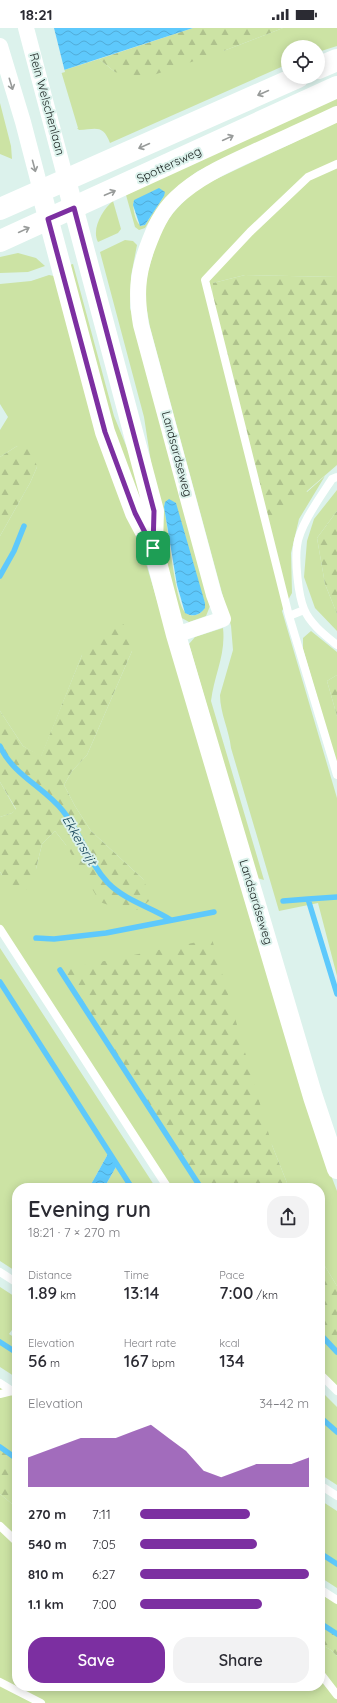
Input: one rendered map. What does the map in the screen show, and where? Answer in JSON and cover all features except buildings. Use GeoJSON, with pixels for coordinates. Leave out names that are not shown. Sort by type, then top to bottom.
{"type":"FeatureCollection","features":[{"type":"Feature","properties":{"kind":"main road"},"geometry":{"type":"LineString","coordinates":[[325,65],[337,60]]}},
{"type":"Feature","properties":{"kind":"main road"},"geometry":{"type":"LineString","coordinates":[[0,209],[282,84]]}},
{"type":"Feature","properties":{"kind":"main road","name":"Spottersweg"},"geometry":{"type":"LineString","coordinates":[[0,241],[337,87]]}},
{"type":"Feature","properties":{"kind":"street","name":"Rein Welschenlaan"},"geometry":{"type":"LineString","coordinates":[[26,28],[66,180]]}},
{"type":"Feature","properties":{"kind":"street"},"geometry":{"type":"LineString","coordinates":[[0,46],[28,140],[41,191]]}},
{"type":"Feature","properties":{"kind":"street","name":"Spottersweg"},"geometry":{"type":"LineString","coordinates":[[150,241],[161,216],[175,199],[196,181],[220,168],[337,114]]}},
{"type":"Feature","properties":{"kind":"street","name":"Landsardseweg"},"geometry":{"type":"LineString","coordinates":[[66,180],[154,511],[153,548]]}},
{"type":"Feature","properties":{"kind":"street","name":"Landsardseweg"},"geometry":{"type":"LineString","coordinates":[[41,191],[105,432],[135,513],[153,548],[176,635],[313,1096],[337,1169]]}},
{"type":"Feature","properties":{"kind":"street","name":"Landsardseweg"},"geometry":{"type":"LineString","coordinates":[[150,241],[140,269],[138,300],[141,325],[214,595],[223,619],[176,635]]}},
{"type":"Feature","properties":{"kind":"lane"},"geometry":{"type":"LineString","coordinates":[[337,164],[308,177],[250,232],[205,280],[289,616],[337,775]]}},
{"type":"Feature","properties":{"kind":"lane"},"geometry":{"type":"LineString","coordinates":[[337,477],[332,479],[311,511],[297,545],[298,577],[304,610],[322,633],[337,645]]}},
{"type":"Feature","properties":{"kind":"lane"},"geometry":{"type":"LineString","coordinates":[[289,616],[304,610]]}},
{"type":"Feature","properties":{"kind":"lane"},"geometry":{"type":"LineString","coordinates":[[0,929],[165,1183]]}},
{"type":"Feature","properties":{"kind":"lane"},"geometry":{"type":"LineString","coordinates":[[0,1272],[12,1280]]}},
{"type":"Feature","properties":{"kind":"lane"},"geometry":{"type":"LineString","coordinates":[[325,1379],[337,1391]]}},
{"type":"Feature","properties":{"kind":"lane"},"geometry":{"type":"LineString","coordinates":[[0,1383],[12,1391]]}},
{"type":"Feature","properties":{"kind":"lane"},"geometry":{"type":"LineString","coordinates":[[0,1394],[12,1393]]}},
{"type":"Feature","properties":{"kind":"lane"},"geometry":{"type":"LineString","coordinates":[[325,1488],[337,1496]]}},
{"type":"Feature","properties":{"kind":"lane"},"geometry":{"type":"LineString","coordinates":[[0,1526],[12,1537]]}},
{"type":"Feature","properties":{"kind":"lane"},"geometry":{"type":"LineString","coordinates":[[325,1592],[337,1600]]}},
{"type":"Feature","properties":{"kind":"lane"},"geometry":{"type":"LineString","coordinates":[[325,1679],[337,1695]]}},
{"type":"Feature","properties":{"kind":"lane"},"geometry":{"type":"LineString","coordinates":[[0,1682],[12,1688]]}},
{"type":"Feature","properties":{"kind":"lane"},"geometry":{"type":"LineString","coordinates":[[18,1691],[41,1703]]}},
{"type":"Feature","properties":{"kind":"green space"},"geometry":{"type":"Polygon","coordinates":[[[193,28],[283,28],[226,50],[142,79],[115,72],[99,59],[193,28]]]}},
{"type":"Feature","properties":{"kind":"green space"},"geometry":{"type":"Polygon","coordinates":[[[283,28],[337,28],[337,46],[325,50],[325,40],[281,40],[281,67],[110,143],[102,130],[79,130],[77,128],[61,71],[99,59],[115,72],[226,50],[283,28]]]}},
{"type":"Feature","properties":{"kind":"green space"},"geometry":{"type":"Polygon","coordinates":[[[337,94],[337,106],[198,171],[168,196],[145,228],[139,230],[135,227],[126,195],[337,94]],[[164,196],[134,200],[134,210],[137,221],[141,226],[145,225],[164,196]]]}},
{"type":"Feature","properties":{"kind":"green space"},"geometry":{"type":"Polygon","coordinates":[[[0,103],[11,146],[12,159],[0,154],[0,103]]]}},
{"type":"Feature","properties":{"kind":"green space"},"geometry":{"type":"Polygon","coordinates":[[[337,122],[337,277],[245,275],[213,283],[212,317],[307,492],[325,476],[299,519],[291,553],[292,593],[282,611],[337,798],[337,976],[318,903],[279,911],[231,748],[221,708],[220,695],[233,650],[231,626],[150,327],[145,300],[146,278],[159,234],[172,214],[189,196],[208,183],[337,122]]]}},
{"type":"Feature","properties":{"kind":"green space"},"geometry":{"type":"Polygon","coordinates":[[[113,201],[121,229],[118,233],[98,242],[96,237],[97,225],[105,209],[113,201]]]}},
{"type":"Feature","properties":{"kind":"green space"},"geometry":{"type":"Polygon","coordinates":[[[125,240],[133,241],[137,245],[131,276],[130,308],[210,606],[206,616],[189,622],[180,617],[169,578],[144,417],[100,252],[125,240]],[[165,502],[164,507],[172,562],[181,604],[186,613],[189,615],[195,615],[204,609],[205,603],[165,502]]]}},
{"type":"Feature","properties":{"kind":"green space"},"geometry":{"type":"Polygon","coordinates":[[[18,253],[36,258],[45,266],[28,272],[0,273],[0,257],[18,253]]]}},
{"type":"Feature","properties":{"kind":"green space"},"geometry":{"type":"Polygon","coordinates":[[[73,264],[114,416],[142,485],[142,517],[118,452],[66,266],[73,264]]]}},
{"type":"Feature","properties":{"kind":"green space"},"geometry":{"type":"Polygon","coordinates":[[[49,275],[54,276],[99,433],[142,550],[324,1157],[337,1191],[337,1286],[325,1266],[325,1183],[287,1183],[272,1145],[60,970],[198,1183],[165,1183],[0,929],[0,872],[2,875],[36,869],[42,844],[55,831],[66,845],[144,880],[91,831],[64,785],[72,771],[87,755],[132,651],[82,655],[41,757],[23,746],[0,711],[0,536],[30,483],[37,467],[17,446],[0,457],[0,430],[8,417],[0,404],[0,284],[31,281],[49,275]]]}},
{"type":"Feature","properties":{"kind":"green space"},"geometry":{"type":"Polygon","coordinates":[[[245,275],[337,277],[337,465],[270,523],[212,317],[213,283],[245,275]]]}},
{"type":"Feature","properties":{"kind":"green space"},"geometry":{"type":"Polygon","coordinates":[[[17,446],[32,449],[37,467],[30,483],[0,536],[0,457],[17,446]]]}},
{"type":"Feature","properties":{"kind":"green space"},"geometry":{"type":"Polygon","coordinates":[[[337,490],[337,511],[317,538],[325,584],[337,614],[337,631],[315,608],[304,577],[307,541],[314,519],[337,490]]]}},
{"type":"Feature","properties":{"kind":"green space"},"geometry":{"type":"Polygon","coordinates":[[[337,511],[337,614],[325,584],[317,538],[337,511]]]}},
{"type":"Feature","properties":{"kind":"green space"},"geometry":{"type":"Polygon","coordinates":[[[123,624],[132,633],[132,651],[87,755],[72,771],[64,785],[91,831],[144,880],[150,900],[139,910],[122,910],[100,902],[66,845],[55,831],[42,844],[36,869],[26,890],[14,891],[0,872],[0,817],[12,813],[16,809],[0,782],[0,711],[23,746],[41,756],[82,655],[106,626],[123,624]]]}},
{"type":"Feature","properties":{"kind":"green space"},"geometry":{"type":"Polygon","coordinates":[[[223,628],[223,647],[211,701],[264,880],[257,878],[189,644],[195,637],[223,628]]]}},
{"type":"Feature","properties":{"kind":"green space"},"geometry":{"type":"Polygon","coordinates":[[[311,631],[337,652],[337,675],[327,681],[337,716],[337,765],[303,649],[303,638],[311,631]]]}},
{"type":"Feature","properties":{"kind":"green space"},"geometry":{"type":"Polygon","coordinates":[[[337,675],[337,716],[327,681],[337,675]]]}},
{"type":"Feature","properties":{"kind":"green space"},"geometry":{"type":"Polygon","coordinates":[[[0,782],[16,810],[0,817],[0,782]]]}},
{"type":"Feature","properties":{"kind":"green space"},"geometry":{"type":"Polygon","coordinates":[[[212,939],[272,1145],[287,1183],[198,1183],[60,970],[212,939]]]}},
{"type":"Feature","properties":{"kind":"green space"},"geometry":{"type":"Polygon","coordinates":[[[0,948],[153,1183],[107,1183],[117,1165],[109,1152],[92,1183],[12,1183],[12,1269],[0,1261],[0,948]]]}},
{"type":"Feature","properties":{"kind":"green space"},"geometry":{"type":"Polygon","coordinates":[[[325,1266],[337,1286],[337,1352],[325,1339],[325,1266]]]}},
{"type":"Feature","properties":{"kind":"green space"},"geometry":{"type":"Polygon","coordinates":[[[0,1287],[12,1295],[12,1330],[9,1334],[12,1336],[12,1375],[0,1367],[0,1287]]]}},
{"type":"Feature","properties":{"kind":"green space"},"geometry":{"type":"Polygon","coordinates":[[[325,1339],[337,1352],[337,1391],[325,1379],[325,1339]]]}},
{"type":"Feature","properties":{"kind":"green space"},"geometry":{"type":"Polygon","coordinates":[[[0,1383],[12,1391],[12,1455],[0,1447],[0,1383]]]}},
{"type":"Feature","properties":{"kind":"green space"},"geometry":{"type":"Polygon","coordinates":[[[325,1395],[337,1407],[337,1485],[325,1477],[325,1395]]]}},
{"type":"Feature","properties":{"kind":"green space"},"geometry":{"type":"Polygon","coordinates":[[[0,1447],[12,1455],[12,1504],[0,1494],[0,1447]]]}},
{"type":"Feature","properties":{"kind":"green space"},"geometry":{"type":"Polygon","coordinates":[[[0,1494],[12,1504],[12,1691],[325,1691],[325,1647],[337,1656],[337,1703],[0,1703],[0,1494]]]}},
{"type":"Feature","properties":{"kind":"green space"},"geometry":{"type":"Polygon","coordinates":[[[325,1503],[337,1511],[337,1588],[325,1580],[325,1503]]]}},
{"type":"Feature","properties":{"kind":"green space"},"geometry":{"type":"Polygon","coordinates":[[[325,1592],[337,1600],[337,1634],[325,1626],[325,1592]]]}},
{"type":"Feature","properties":{"kind":"green space"},"geometry":{"type":"Polygon","coordinates":[[[325,1626],[337,1634],[337,1656],[325,1647],[325,1626]]]}},
{"type":"Feature","properties":{"kind":"water"},"geometry":{"type":"Polygon","coordinates":[[[0,28],[193,28],[61,71],[0,28]]]}},
{"type":"Feature","properties":{"kind":"water"},"geometry":{"type":"Polygon","coordinates":[[[159,188],[165,192],[164,196],[145,225],[140,226],[133,205],[134,200],[159,188]]]}},
{"type":"Feature","properties":{"kind":"water"},"geometry":{"type":"Polygon","coordinates":[[[169,499],[176,503],[205,603],[205,608],[196,615],[185,613],[177,585],[164,507],[165,502],[169,499]]]}},
{"type":"Feature","properties":{"kind":"water"},"geometry":{"type":"Polygon","coordinates":[[[109,1152],[117,1165],[107,1183],[92,1183],[109,1152]]]}},
{"type":"Feature","properties":{"kind":"pier"},"geometry":{"type":"Polygon","coordinates":[[[0,28],[54,28],[65,72],[0,91],[0,28]]]}},
{"type":"Feature","properties":{"kind":"waterway"},"geometry":{"type":"LineString","coordinates":[[0,576],[14,551],[24,526]]}},
{"type":"Feature","properties":{"kind":"waterway","name":"Ekkersrijt"},"geometry":{"type":"LineString","coordinates":[[0,746],[13,765],[63,811],[75,829],[95,866],[108,883],[123,895],[171,920]]}},
{"type":"Feature","properties":{"kind":"waterway","name":"Ekkersrijt"},"geometry":{"type":"LineString","coordinates":[[308,899],[337,897]]}},
{"type":"Feature","properties":{"kind":"waterway","name":"Ekkersrijt"},"geometry":{"type":"LineString","coordinates":[[283,901],[308,899],[337,994]]}},
{"type":"Feature","properties":{"kind":"waterway","name":"Ekkersrijt"},"geometry":{"type":"LineString","coordinates":[[36,938],[54,939],[106,933],[214,912]]}},
{"type":"Feature","properties":{"kind":"waterway"},"geometry":{"type":"LineString","coordinates":[[60,970],[198,1183]]}},
{"type":"Feature","properties":{"kind":"waterway"},"geometry":{"type":"LineString","coordinates":[[0,982],[129,1183]]}},
{"type":"Feature","properties":{"kind":"waterway"},"geometry":{"type":"LineString","coordinates":[[325,1339],[337,1352]]}},
{"type":"Feature","properties":{"kind":"waterway"},"geometry":{"type":"LineString","coordinates":[[0,1342],[12,1350]]}},
{"type":"Feature","properties":{"kind":"waterway"},"geometry":{"type":"LineString","coordinates":[[325,1421],[337,1432]]}},
{"type":"Feature","properties":{"kind":"waterway"},"geometry":{"type":"LineString","coordinates":[[0,1447],[12,1455]]}},
{"type":"Feature","properties":{"kind":"waterway"},"geometry":{"type":"LineString","coordinates":[[325,1556],[337,1564]]}},
{"type":"Feature","properties":{"kind":"waterway"},"geometry":{"type":"LineString","coordinates":[[325,1626],[337,1634]]}},
{"type":"Feature","properties":{"kind":"route"},"geometry":{"type":"LineString","coordinates":[[74,208],[154,511],[153,548],[135,513],[105,432],[48,219],[74,208]]}}]}
